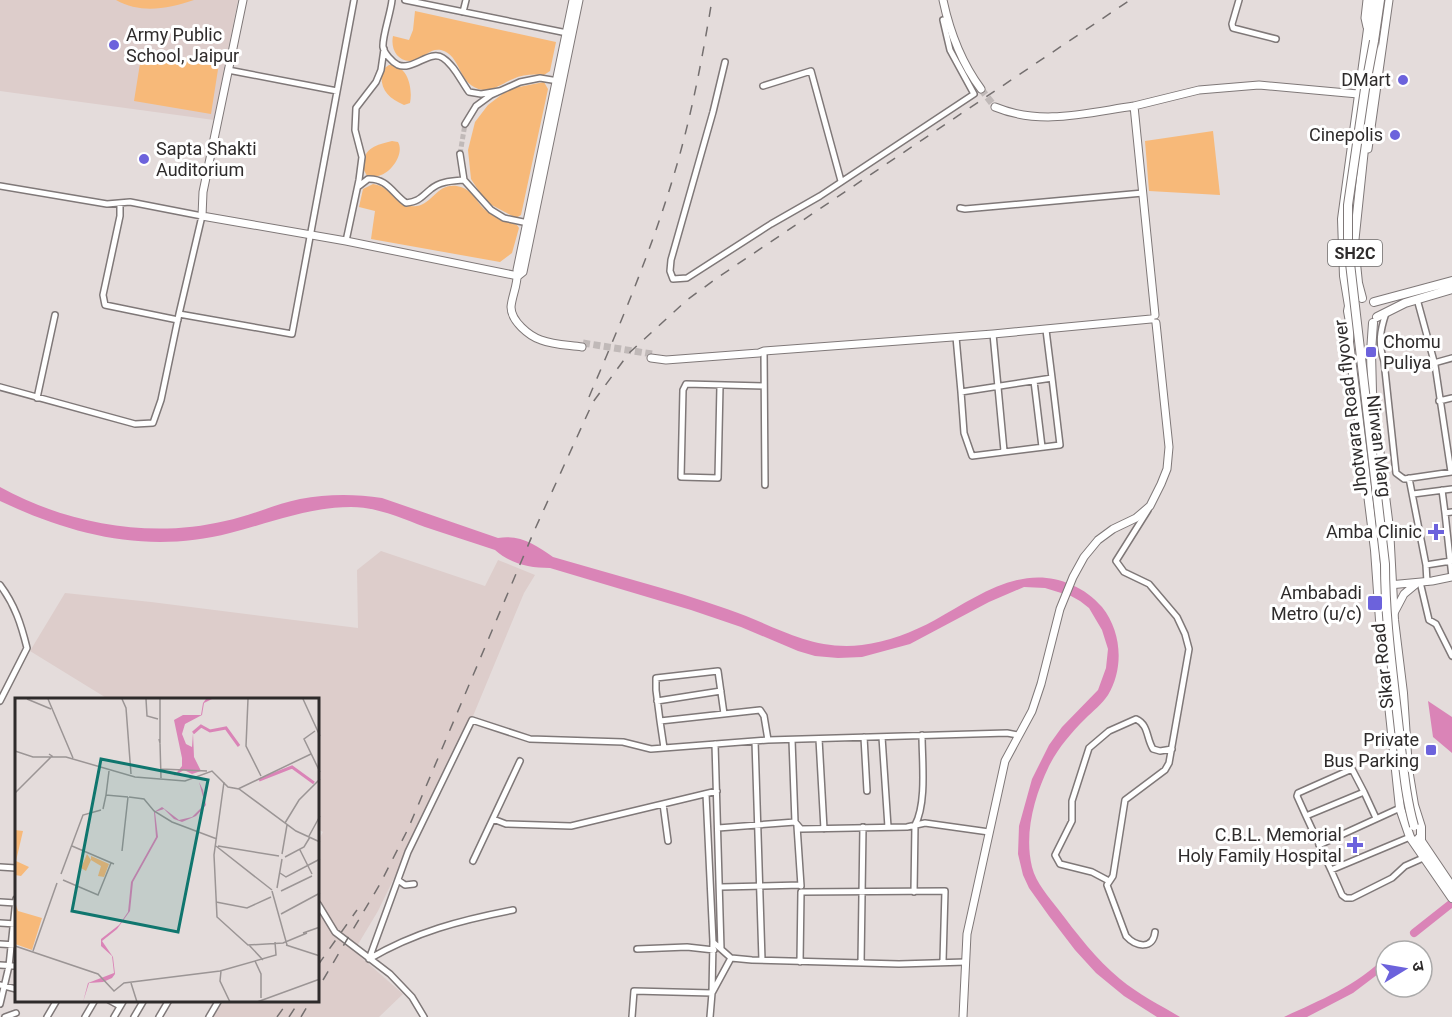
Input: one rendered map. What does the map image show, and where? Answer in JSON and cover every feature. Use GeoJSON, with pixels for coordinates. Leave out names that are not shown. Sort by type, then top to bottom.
{"type":"FeatureCollection","features":[{"type":"Feature","properties":{"kind":"main road"},"geometry":{"type":"LineString","coordinates":[[1368,30],[1372,0]]}},
{"type":"Feature","properties":{"kind":"main road","name":"Jhotwara Road flyover"},"geometry":{"type":"LineString","coordinates":[[1380,0],[1348,205],[1348,246],[1384,552],[1385,606],[1407,797],[1414,826],[1421,841]]}},
{"type":"Feature","properties":{"kind":"main road","name":"Nirwan Marg"},"geometry":{"type":"LineString","coordinates":[[1368,30],[1342,219],[1344,276],[1350,322],[1349,342],[1378,586],[1400,808],[1410,837],[1423,858],[1450,892]]}},
{"type":"Feature","properties":{"kind":"main road","name":"Jhotwara Road flyover"},"geometry":{"type":"LineString","coordinates":[[1358,208],[1376,57],[1374,41]]}},
{"type":"Feature","properties":{"kind":"main road","name":"SH2C"},"geometry":{"type":"LineString","coordinates":[[1358,208],[1354,244],[1362,298]]}},
{"type":"Feature","properties":{"kind":"main road"},"geometry":{"type":"LineString","coordinates":[[1374,302],[1452,281]]}},
{"type":"Feature","properties":{"kind":"main road"},"geometry":{"type":"LineString","coordinates":[[1350,322],[1356,328],[1368,328],[1386,311],[1452,289]]}},
{"type":"Feature","properties":{"kind":"main road"},"geometry":{"type":"LineString","coordinates":[[1349,306],[1353,301],[1369,298],[1374,302],[1377,310],[1375,320]]}},
{"type":"Feature","properties":{"kind":"main road","name":"Sikar Road"},"geometry":{"type":"LineString","coordinates":[[1375,320],[1371,352],[1372,392],[1389,528],[1394,616],[1404,693],[1408,769],[1414,805],[1422,827],[1421,841],[1450,892]]}},
{"type":"Feature","properties":{"kind":"main road"},"geometry":{"type":"LineString","coordinates":[[1380,620],[1394,616]]}},
{"type":"Feature","properties":{"kind":"street"},"geometry":{"type":"LineString","coordinates":[[0,387],[135,424],[153,423],[161,400],[202,216],[203,192],[243,0]]}},
{"type":"Feature","properties":{"kind":"street"},"geometry":{"type":"LineString","coordinates":[[120,202],[120,216],[103,295],[105,305],[292,334],[354,0]]}},
{"type":"Feature","properties":{"kind":"street"},"geometry":{"type":"LineString","coordinates":[[346,241],[362,157],[355,130],[356,108],[376,82],[381,70],[392,0]]}},
{"type":"Feature","properties":{"kind":"street"},"geometry":{"type":"LineString","coordinates":[[405,0],[569,33]]}},
{"type":"Feature","properties":{"kind":"street"},"geometry":{"type":"LineString","coordinates":[[463,12],[466,0]]}},
{"type":"Feature","properties":{"kind":"street"},"geometry":{"type":"LineString","coordinates":[[573,0],[560,82],[530,223],[523,272],[518,276],[511,308],[531,331],[542,336],[583,345]]}},
{"type":"Feature","properties":{"kind":"street"},"geometry":{"type":"LineString","coordinates":[[569,33],[579,0]]}},
{"type":"Feature","properties":{"kind":"street"},"geometry":{"type":"LineString","coordinates":[[943,0],[958,53],[981,89]]}},
{"type":"Feature","properties":{"kind":"street"},"geometry":{"type":"LineString","coordinates":[[1239,0],[1232,24],[1233,28],[1276,39]]}},
{"type":"Feature","properties":{"kind":"street"},"geometry":{"type":"LineString","coordinates":[[1367,0],[1365,18],[1368,30]]}},
{"type":"Feature","properties":{"kind":"street"},"geometry":{"type":"LineString","coordinates":[[1358,208],[1362,201],[1389,0]]}},
{"type":"Feature","properties":{"kind":"street"},"geometry":{"type":"LineString","coordinates":[[724,62],[713,112],[671,260],[670,271],[673,279],[687,278],[771,224],[820,196],[974,94],[951,50],[943,20]]}},
{"type":"Feature","properties":{"kind":"street"},"geometry":{"type":"LineString","coordinates":[[384,49],[398,65],[408,66],[437,56],[443,57],[469,92],[481,94],[499,92]]}},
{"type":"Feature","properties":{"kind":"street"},"geometry":{"type":"LineString","coordinates":[[228,70],[337,91]]}},
{"type":"Feature","properties":{"kind":"street"},"geometry":{"type":"LineString","coordinates":[[763,86],[811,71],[841,181]]}},
{"type":"Feature","properties":{"kind":"street"},"geometry":{"type":"LineString","coordinates":[[465,124],[476,106],[520,82],[540,78],[560,82]]}},
{"type":"Feature","properties":{"kind":"street"},"geometry":{"type":"LineString","coordinates":[[994,107],[1012,114],[1042,118],[1134,106],[1199,90],[1259,85],[1358,94]]}},
{"type":"Feature","properties":{"kind":"street"},"geometry":{"type":"LineString","coordinates":[[1134,106],[1169,458],[1161,484],[1144,518],[1116,561],[1124,572],[1149,584],[1177,617],[1189,649],[1171,752],[1165,770],[1125,800],[1113,876],[1107,885],[1126,936],[1141,946],[1149,944],[1154,939],[1155,932]]}},
{"type":"Feature","properties":{"kind":"street"},"geometry":{"type":"LineString","coordinates":[[460,154],[464,180],[491,210],[504,218],[530,223]]}},
{"type":"Feature","properties":{"kind":"street"},"geometry":{"type":"LineString","coordinates":[[358,187],[368,179],[380,181],[388,185],[398,198],[406,203],[426,196],[431,189],[444,182],[464,180]]}},
{"type":"Feature","properties":{"kind":"street"},"geometry":{"type":"LineString","coordinates":[[0,186],[107,204],[130,202],[346,241],[518,276]]}},
{"type":"Feature","properties":{"kind":"street"},"geometry":{"type":"LineString","coordinates":[[960,208],[1143,193]]}},
{"type":"Feature","properties":{"kind":"street"},"geometry":{"type":"LineString","coordinates":[[1386,311],[1379,334],[1379,345],[1383,361],[1395,469],[1399,477],[1409,478],[1451,472],[1434,363],[1417,299]]}},
{"type":"Feature","properties":{"kind":"street"},"geometry":{"type":"LineString","coordinates":[[37,398],[55,315]]}},
{"type":"Feature","properties":{"kind":"street"},"geometry":{"type":"LineString","coordinates":[[652,356],[687,358],[759,353],[1154,319]]}},
{"type":"Feature","properties":{"kind":"street"},"geometry":{"type":"LineString","coordinates":[[956,337],[964,433],[972,456],[1060,445],[1046,330]]}},
{"type":"Feature","properties":{"kind":"street"},"geometry":{"type":"LineString","coordinates":[[993,334],[1004,451]]}},
{"type":"Feature","properties":{"kind":"street"},"geometry":{"type":"LineString","coordinates":[[764,351],[765,485]]}},
{"type":"Feature","properties":{"kind":"street"},"geometry":{"type":"LineString","coordinates":[[1434,363],[1452,358]]}},
{"type":"Feature","properties":{"kind":"street"},"geometry":{"type":"LineString","coordinates":[[961,392],[1052,378]]}},
{"type":"Feature","properties":{"kind":"street"},"geometry":{"type":"LineString","coordinates":[[1034,381],[1042,447]]}},
{"type":"Feature","properties":{"kind":"street"},"geometry":{"type":"LineString","coordinates":[[720,386],[718,478],[681,477],[683,390],[686,384],[764,386]]}},
{"type":"Feature","properties":{"kind":"street"},"geometry":{"type":"LineString","coordinates":[[1439,401],[1452,398]]}},
{"type":"Feature","properties":{"kind":"street"},"geometry":{"type":"LineString","coordinates":[[1409,478],[1426,565],[1422,582],[1429,620],[1436,624],[1452,656]]}},
{"type":"Feature","properties":{"kind":"street"},"geometry":{"type":"LineString","coordinates":[[1413,494],[1452,489]]}},
{"type":"Feature","properties":{"kind":"street"},"geometry":{"type":"LineString","coordinates":[[1378,586],[1452,577],[1449,513],[1442,490]]}},
{"type":"Feature","properties":{"kind":"street"},"geometry":{"type":"LineString","coordinates":[[963,1017],[967,934],[1005,761],[1032,711],[1041,684],[1051,638],[1073,577],[1084,557],[1098,540],[1113,529],[1136,518],[1149,506]]}},
{"type":"Feature","properties":{"kind":"street"},"geometry":{"type":"LineString","coordinates":[[1426,565],[1451,561]]}},
{"type":"Feature","properties":{"kind":"street"},"geometry":{"type":"LineString","coordinates":[[1394,616],[1404,594],[1422,582]]}},
{"type":"Feature","properties":{"kind":"street"},"geometry":{"type":"LineString","coordinates":[[0,585],[12,600],[21,621],[27,648],[0,701]]}},
{"type":"Feature","properties":{"kind":"street"},"geometry":{"type":"LineString","coordinates":[[664,748],[656,678],[718,671],[724,714]]}},
{"type":"Feature","properties":{"kind":"street"},"geometry":{"type":"LineString","coordinates":[[657,701],[721,691]]}},
{"type":"Feature","properties":{"kind":"street"},"geometry":{"type":"LineString","coordinates":[[660,721],[760,710],[764,716],[768,740]]}},
{"type":"Feature","properties":{"kind":"street"},"geometry":{"type":"LineString","coordinates":[[1108,881],[1092,872],[1060,864],[1055,855],[1072,821],[1072,801],[1087,752],[1109,731],[1136,719],[1145,726],[1153,749],[1171,752]]}},
{"type":"Feature","properties":{"kind":"street"},"geometry":{"type":"LineString","coordinates":[[369,959],[408,852],[472,720],[530,739],[623,742],[651,749],[768,740],[1007,733],[1018,735]]}},
{"type":"Feature","properties":{"kind":"street"},"geometry":{"type":"LineString","coordinates":[[914,892],[915,825],[920,817],[922,787],[922,735]]}},
{"type":"Feature","properties":{"kind":"street"},"geometry":{"type":"LineString","coordinates":[[864,737],[867,791]]}},
{"type":"Feature","properties":{"kind":"street"},"geometry":{"type":"LineString","coordinates":[[882,737],[888,827]]}},
{"type":"Feature","properties":{"kind":"street"},"geometry":{"type":"LineString","coordinates":[[819,739],[824,829]]}},
{"type":"Feature","properties":{"kind":"street"},"geometry":{"type":"LineString","coordinates":[[792,740],[801,885],[800,962]]}},
{"type":"Feature","properties":{"kind":"street"},"geometry":{"type":"LineString","coordinates":[[755,741],[762,960]]}},
{"type":"Feature","properties":{"kind":"street"},"geometry":{"type":"LineString","coordinates":[[715,744],[721,887],[721,949]]}},
{"type":"Feature","properties":{"kind":"street"},"geometry":{"type":"LineString","coordinates":[[473,861],[520,761]]}},
{"type":"Feature","properties":{"kind":"street"},"geometry":{"type":"LineString","coordinates":[[1376,818],[1354,771],[1350,770],[1298,793],[1296,796],[1342,895],[1346,898],[1352,898],[1392,878],[1405,866],[1423,858]]}},
{"type":"Feature","properties":{"kind":"street"},"geometry":{"type":"LineString","coordinates":[[493,819],[506,824],[571,826],[717,791]]}},
{"type":"Feature","properties":{"kind":"street"},"geometry":{"type":"LineString","coordinates":[[1306,816],[1364,792]]}},
{"type":"Feature","properties":{"kind":"street"},"geometry":{"type":"LineString","coordinates":[[706,794],[714,951],[710,1017]]}},
{"type":"Feature","properties":{"kind":"street"},"geometry":{"type":"LineString","coordinates":[[663,804],[668,841]]}},
{"type":"Feature","properties":{"kind":"street"},"geometry":{"type":"LineString","coordinates":[[1319,845],[1400,808]]}},
{"type":"Feature","properties":{"kind":"street"},"geometry":{"type":"LineString","coordinates":[[796,823],[801,829],[824,829],[925,823],[988,832]]}},
{"type":"Feature","properties":{"kind":"street"},"geometry":{"type":"LineString","coordinates":[[718,828],[796,823]]}},
{"type":"Feature","properties":{"kind":"street"},"geometry":{"type":"LineString","coordinates":[[861,963],[863,827]]}},
{"type":"Feature","properties":{"kind":"street"},"geometry":{"type":"LineString","coordinates":[[1331,870],[1410,837]]}},
{"type":"Feature","properties":{"kind":"street"},"geometry":{"type":"LineString","coordinates":[[0,867],[15,868]]}},
{"type":"Feature","properties":{"kind":"street"},"geometry":{"type":"LineString","coordinates":[[398,880],[405,885],[414,884]]}},
{"type":"Feature","properties":{"kind":"street"},"geometry":{"type":"LineString","coordinates":[[721,887],[801,885]]}},
{"type":"Feature","properties":{"kind":"street"},"geometry":{"type":"LineString","coordinates":[[801,892],[945,891],[944,961]]}},
{"type":"Feature","properties":{"kind":"street"},"geometry":{"type":"LineString","coordinates":[[320,907],[335,932],[390,974],[411,997],[424,1017]]}},
{"type":"Feature","properties":{"kind":"street"},"geometry":{"type":"LineString","coordinates":[[369,959],[395,944],[461,920],[513,910]]}},
{"type":"Feature","properties":{"kind":"street"},"geometry":{"type":"LineString","coordinates":[[0,923],[15,924],[14,945],[2,986],[0,1004]]}},
{"type":"Feature","properties":{"kind":"street"},"geometry":{"type":"LineString","coordinates":[[713,942],[732,958],[800,962],[966,962]]}},
{"type":"Feature","properties":{"kind":"street"},"geometry":{"type":"LineString","coordinates":[[0,944],[14,945]]}},
{"type":"Feature","properties":{"kind":"street"},"geometry":{"type":"LineString","coordinates":[[374,945],[377,954]]}},
{"type":"Feature","properties":{"kind":"street"},"geometry":{"type":"LineString","coordinates":[[637,949],[687,947],[714,951]]}},
{"type":"Feature","properties":{"kind":"street"},"geometry":{"type":"LineString","coordinates":[[712,993],[719,977],[732,958]]}},
{"type":"Feature","properties":{"kind":"street"},"geometry":{"type":"LineString","coordinates":[[0,965],[15,966]]}},
{"type":"Feature","properties":{"kind":"street"},"geometry":{"type":"LineString","coordinates":[[713,967],[719,977]]}},
{"type":"Feature","properties":{"kind":"street"},"geometry":{"type":"LineString","coordinates":[[632,1017],[634,991],[712,993]]}},
{"type":"Feature","properties":{"kind":"street"},"geometry":{"type":"LineString","coordinates":[[47,1017],[56,1002]]}},
{"type":"Feature","properties":{"kind":"street"},"geometry":{"type":"LineString","coordinates":[[85,1017],[94,1002]]}},
{"type":"Feature","properties":{"kind":"street"},"geometry":{"type":"LineString","coordinates":[[134,1017],[143,1002]]}},
{"type":"Feature","properties":{"kind":"street"},"geometry":{"type":"LineString","coordinates":[[159,1017],[168,1002]]}},
{"type":"Feature","properties":{"kind":"street"},"geometry":{"type":"LineString","coordinates":[[209,1017],[218,1002]]}},
{"type":"Feature","properties":{"kind":"street"},"geometry":{"type":"LineString","coordinates":[[114,1017],[122,1003]]}},
{"type":"Feature","properties":{"kind":"street"},"geometry":{"type":"LineString","coordinates":[[3,1017],[16,1013]]}},
{"type":"Feature","properties":{"kind":"shaded area","name":"Army Public School, Jaipur"},"geometry":{"type":"Polygon","coordinates":[[[0,0],[238,0],[214,120],[0,91],[0,0]]]}},
{"type":"Feature","properties":{"kind":"shaded area"},"geometry":{"type":"Polygon","coordinates":[[[116,0],[194,0],[174,6],[145,9],[116,0]]]}},
{"type":"Feature","properties":{"kind":"shaded area"},"geometry":{"type":"Polygon","coordinates":[[[415,11],[556,42],[550,71],[544,75],[521,76],[495,88],[483,90],[468,83],[453,58],[441,50],[434,50],[416,60],[400,58],[394,51],[393,36],[409,40],[413,30],[415,11]]]}},
{"type":"Feature","properties":{"kind":"shaded area"},"geometry":{"type":"Polygon","coordinates":[[[142,51],[219,63],[211,114],[134,101],[142,51]]]}},
{"type":"Feature","properties":{"kind":"shaded area"},"geometry":{"type":"Polygon","coordinates":[[[389,65],[401,69],[408,78],[411,91],[410,103],[404,105],[398,102],[383,88],[382,70],[389,65]]]}},
{"type":"Feature","properties":{"kind":"shaded area"},"geometry":{"type":"Polygon","coordinates":[[[544,82],[548,89],[521,215],[516,218],[486,202],[471,179],[468,150],[475,122],[488,105],[509,89],[544,82]]]}},
{"type":"Feature","properties":{"kind":"shaded area"},"geometry":{"type":"Polygon","coordinates":[[[1213,131],[1220,195],[1149,191],[1145,141],[1213,131]]]}},
{"type":"Feature","properties":{"kind":"shaded area"},"geometry":{"type":"Polygon","coordinates":[[[392,141],[398,142],[400,147],[395,163],[382,175],[367,176],[362,166],[366,155],[372,148],[392,141]]]}},
{"type":"Feature","properties":{"kind":"shaded area"},"geometry":{"type":"Polygon","coordinates":[[[373,184],[386,189],[399,201],[410,206],[423,204],[441,189],[461,187],[488,212],[517,225],[519,228],[512,253],[500,262],[371,239],[375,211],[359,207],[363,189],[373,184]]]}},
{"type":"Feature","properties":{"kind":"shaded area"},"geometry":{"type":"Polygon","coordinates":[[[0,487],[26,500],[81,519],[139,528],[197,526],[235,519],[310,497],[341,495],[382,498],[498,538],[521,539],[553,557],[706,602],[793,635],[825,644],[843,646],[871,644],[900,636],[984,593],[1018,580],[1053,579],[1072,585],[1092,597],[1109,617],[1117,639],[1117,673],[1108,695],[1065,741],[1044,778],[1035,803],[1030,829],[1032,867],[1036,879],[1047,895],[1103,963],[1134,990],[1180,1017],[1157,1017],[1124,996],[1096,973],[1049,916],[1029,888],[1023,875],[1018,854],[1019,826],[1032,779],[1049,745],[1062,727],[1098,690],[1106,668],[1108,649],[1102,630],[1089,608],[1071,596],[1045,588],[1024,587],[989,602],[910,644],[862,657],[815,656],[691,610],[550,568],[521,564],[507,559],[495,550],[370,509],[351,507],[320,510],[200,539],[170,542],[141,541],[112,538],[56,524],[0,501],[0,487]]]}},
{"type":"Feature","properties":{"kind":"shaded area"},"geometry":{"type":"Polygon","coordinates":[[[381,551],[485,586],[498,560],[535,575],[524,593],[473,716],[378,911],[354,951],[403,994],[379,1017],[213,1017],[222,1002],[320,1002],[320,837],[323,832],[320,830],[320,698],[106,698],[30,651],[65,593],[358,628],[357,570],[381,551]]]}},
{"type":"Feature","properties":{"kind":"shaded area"},"geometry":{"type":"Polygon","coordinates":[[[1428,701],[1452,717],[1452,753],[1433,737],[1428,701]]]}},
{"type":"Feature","properties":{"kind":"shaded area"},"geometry":{"type":"Polygon","coordinates":[[[1374,968],[1374,977],[1353,993],[1307,1017],[1284,1017],[1324,998],[1374,968]]]}},
{"type":"Feature","properties":{"kind":"waterway"},"geometry":{"type":"LineString","coordinates":[[1414,933],[1452,903]]}},
{"type":"Feature","properties":{"kind":"tunnel"},"geometry":{"type":"LineString","coordinates":[[981,89],[995,107]]}},
{"type":"Feature","properties":{"kind":"tunnel"},"geometry":{"type":"LineString","coordinates":[[460,154],[465,124]]}},
{"type":"Feature","properties":{"kind":"tunnel"},"geometry":{"type":"LineString","coordinates":[[583,343],[652,354]]}},
{"type":"Feature","properties":{"kind":"railway"},"geometry":{"type":"LineString","coordinates":[[589,397],[637,280],[669,191],[693,101],[712,0]]}},
{"type":"Feature","properties":{"kind":"railway"},"geometry":{"type":"LineString","coordinates":[[323,980],[380,884],[408,829],[535,529],[593,402],[629,353],[687,300],[717,278],[1130,0]]}},
{"type":"Feature","properties":{"kind":"railway"},"geometry":{"type":"LineString","coordinates":[[320,962],[357,910]]}},
{"type":"Feature","properties":{"kind":"railway"},"geometry":{"type":"LineString","coordinates":[[277,1017],[288,1002]]}},
{"type":"Feature","properties":{"kind":"railway"},"geometry":{"type":"LineString","coordinates":[[289,1017],[299,1002]]}},
{"type":"Feature","properties":{"kind":"railway"},"geometry":{"type":"LineString","coordinates":[[301,1017],[310,1002]]}},
{"type":"Feature","properties":{"kind":"place","name":"Army Public School, Jaipur"},"geometry":{"type":"Point","coordinates":[114,45]}},
{"type":"Feature","properties":{"kind":"place","name":"DMart"},"geometry":{"type":"Point","coordinates":[1403,80]}},
{"type":"Feature","properties":{"kind":"place","name":"Cinepolis"},"geometry":{"type":"Point","coordinates":[1395,135]}},
{"type":"Feature","properties":{"kind":"place","name":"Sapta Shakti Auditorium"},"geometry":{"type":"Point","coordinates":[144,159]}},
{"type":"Feature","properties":{"kind":"place","name":"Chomu Puliya"},"geometry":{"type":"Point","coordinates":[1371,352]}},
{"type":"Feature","properties":{"kind":"place","name":"Amba Clinic"},"geometry":{"type":"Point","coordinates":[1436,532]}},
{"type":"Feature","properties":{"kind":"place","name":"Ambabadi Metro (u/c)"},"geometry":{"type":"Point","coordinates":[1375,603]}},
{"type":"Feature","properties":{"kind":"place","name":"Private Bus Parking"},"geometry":{"type":"Point","coordinates":[1431,750]}},
{"type":"Feature","properties":{"kind":"place","name":"C.B.L. Memorial Holy Family Hospital"},"geometry":{"type":"Point","coordinates":[1355,845]}}]}
